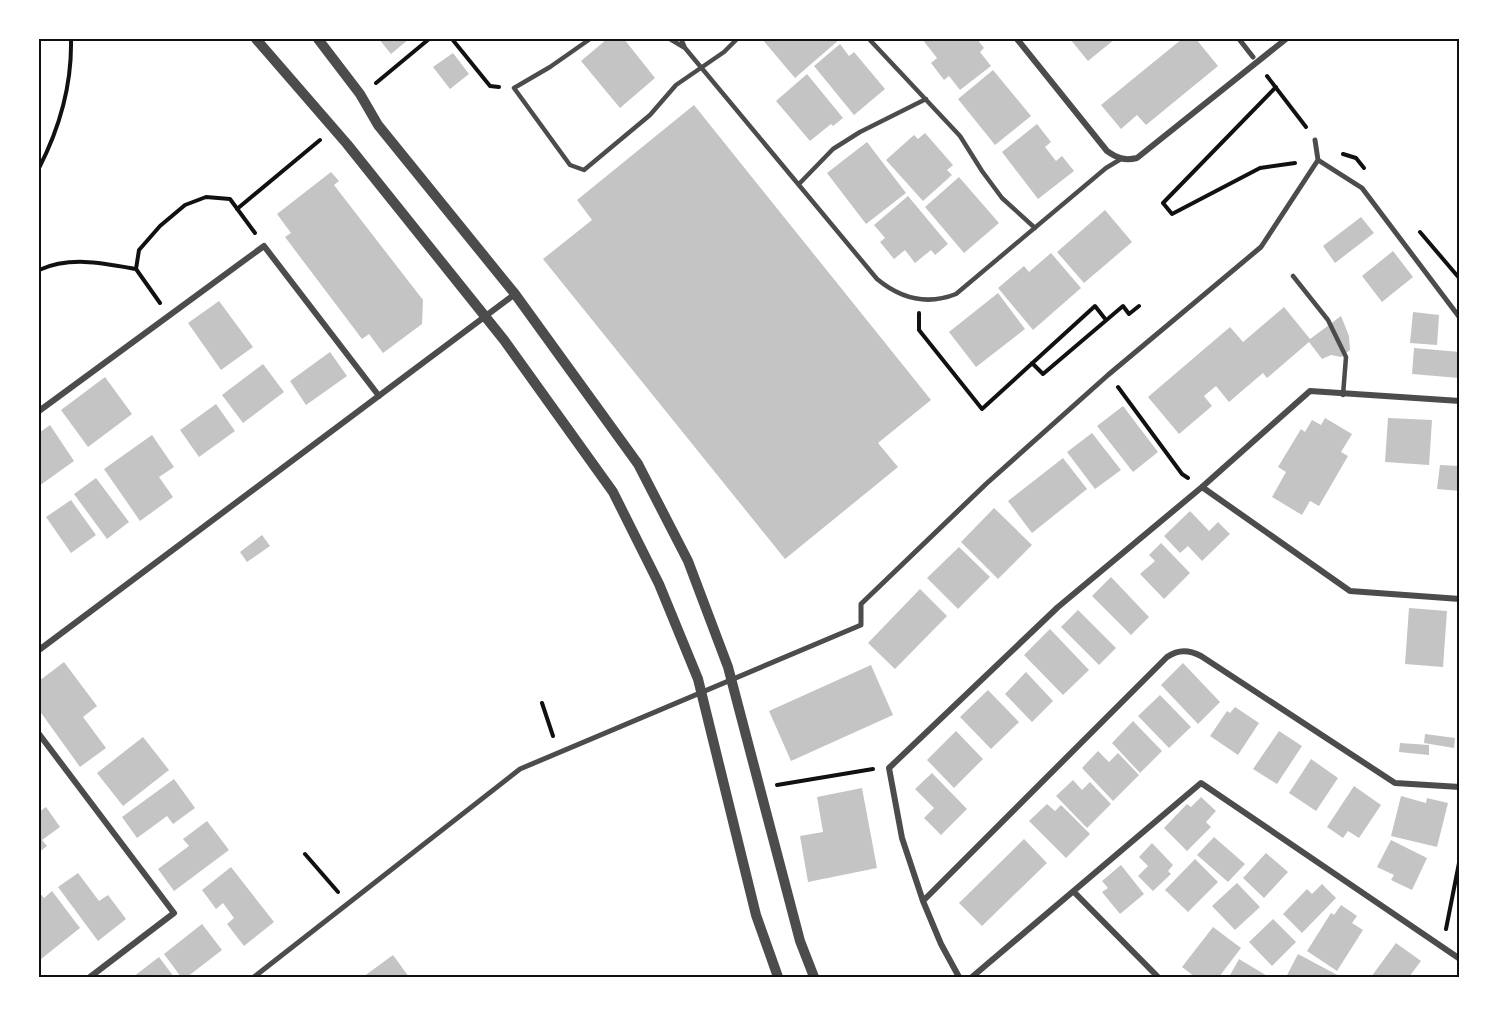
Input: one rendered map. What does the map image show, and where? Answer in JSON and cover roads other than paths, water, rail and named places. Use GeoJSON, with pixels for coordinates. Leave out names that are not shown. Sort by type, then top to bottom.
{"type":"FeatureCollection","features":[{"type":"Feature","properties":{"kind":"street"},"geometry":{"type":"LineString","coordinates":[[256,39],[347,144],[504,340],[613,492],[659,584],[698,679],[756,915],[778,977]]}},
{"type":"Feature","properties":{"kind":"street"},"geometry":{"type":"LineString","coordinates":[[318,39],[360,94],[378,125],[515,294],[638,464],[688,561],[728,667],[800,941],[814,977]]}},
{"type":"Feature","properties":{"kind":"street"},"geometry":{"type":"LineString","coordinates":[[1017,39],[1107,151],[1121,159],[1137,158],[1286,39]]}},
{"type":"Feature","properties":{"kind":"street"},"geometry":{"type":"LineString","coordinates":[[1239,39],[1252,57]]}},
{"type":"Feature","properties":{"kind":"street"},"geometry":{"type":"LineString","coordinates":[[254,977],[520,769],[861,625],[861,604],[986,484],[1108,375],[1261,248],[1318,160],[1315,140]]}},
{"type":"Feature","properties":{"kind":"street"},"geometry":{"type":"LineString","coordinates":[[1318,160],[1362,188],[1460,318]]}},
{"type":"Feature","properties":{"kind":"street"},"geometry":{"type":"LineString","coordinates":[[39,411],[264,246],[379,396]]}},
{"type":"Feature","properties":{"kind":"street"},"geometry":{"type":"LineString","coordinates":[[39,650],[515,294]]}},
{"type":"Feature","properties":{"kind":"street"},"geometry":{"type":"LineString","coordinates":[[959,977],[940,944],[922,901],[902,838],[889,768],[1058,607],[1202,487],[1310,391],[1460,402]]}},
{"type":"Feature","properties":{"kind":"street"},"geometry":{"type":"LineString","coordinates":[[1202,487],[1350,591],[1460,599]]}},
{"type":"Feature","properties":{"kind":"street"},"geometry":{"type":"LineString","coordinates":[[922,901],[1167,657],[1175,652],[1185,650],[1201,656],[1395,783],[1460,787]]}},
{"type":"Feature","properties":{"kind":"street"},"geometry":{"type":"LineString","coordinates":[[39,734],[174,913],[90,977]]}},
{"type":"Feature","properties":{"kind":"street"},"geometry":{"type":"LineString","coordinates":[[972,977],[1201,783],[1460,959]]}},
{"type":"Feature","properties":{"kind":"street"},"geometry":{"type":"LineString","coordinates":[[1074,892],[1158,977]]}},
{"type":"Feature","properties":{"kind":"lane"},"geometry":{"type":"LineString","coordinates":[[590,39],[514,88],[570,165],[584,170],[650,115],[676,85],[724,52],[737,39]]}},
{"type":"Feature","properties":{"kind":"lane"},"geometry":{"type":"LineString","coordinates":[[670,39],[686,48]]}},
{"type":"Feature","properties":{"kind":"lane"},"geometry":{"type":"LineString","coordinates":[[681,39],[686,48],[877,279],[898,293],[920,300],[942,300],[956,294],[1106,168],[1121,159]]}},
{"type":"Feature","properties":{"kind":"lane"},"geometry":{"type":"LineString","coordinates":[[869,39],[960,136],[1002,198],[1035,228]]}},
{"type":"Feature","properties":{"kind":"lane"},"geometry":{"type":"LineString","coordinates":[[799,184],[833,149],[860,132],[926,99]]}},
{"type":"Feature","properties":{"kind":"lane"},"geometry":{"type":"LineString","coordinates":[[1293,276],[1328,320],[1346,357],[1343,394]]}}]}
